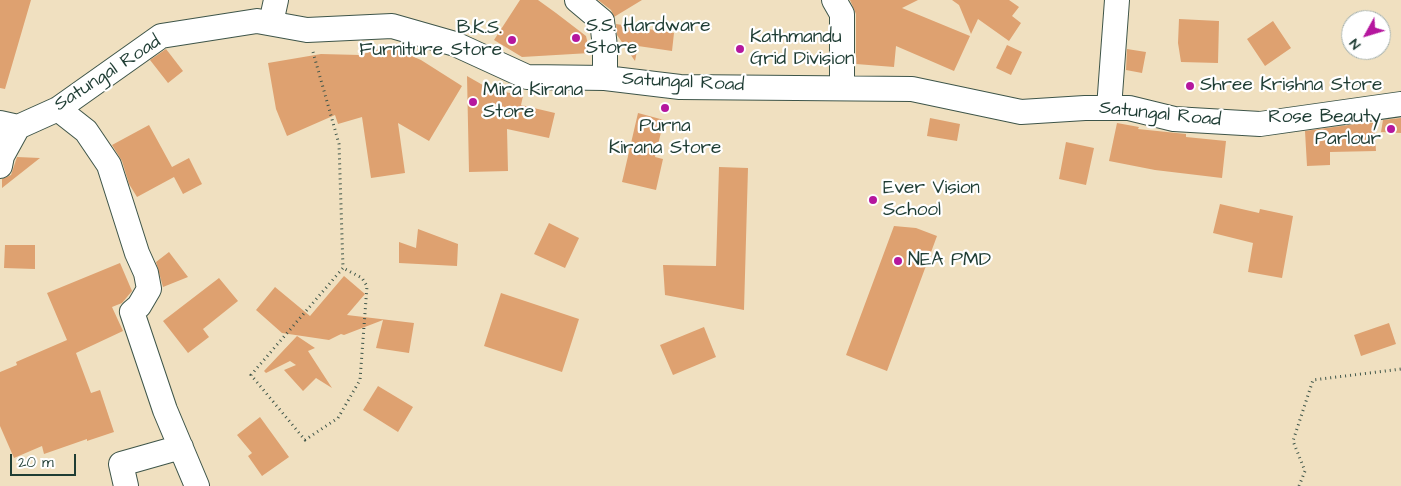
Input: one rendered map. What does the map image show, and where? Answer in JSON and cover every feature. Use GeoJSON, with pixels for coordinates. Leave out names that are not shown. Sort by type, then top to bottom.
{"type":"FeatureCollection","features":[{"type":"Feature","properties":{"kind":"street"},"geometry":{"type":"LineString","coordinates":[[271,23],[276,0]]}},
{"type":"Feature","properties":{"kind":"street"},"geometry":{"type":"LineString","coordinates":[[834,0],[842,14],[842,88]]}},
{"type":"Feature","properties":{"kind":"street"},"geometry":{"type":"LineString","coordinates":[[1109,108],[1117,0]]}},
{"type":"Feature","properties":{"kind":"street"},"geometry":{"type":"LineString","coordinates":[[584,2],[602,21],[605,48],[605,78]]}},
{"type":"Feature","properties":{"kind":"street","name":"Satungal Road"},"geometry":{"type":"LineString","coordinates":[[9,125],[58,109],[162,36],[258,20],[306,30],[392,26],[456,44],[527,77],[605,78],[680,87],[912,88],[1021,112],[1129,108],[1174,119],[1260,124],[1401,104]]}},
{"type":"Feature","properties":{"kind":"street"},"geometry":{"type":"LineString","coordinates":[[58,109],[86,131],[109,165],[137,253],[146,273],[148,289],[139,306],[132,312],[165,410],[197,486]]}},
{"type":"Feature","properties":{"kind":"street"},"geometry":{"type":"LineString","coordinates":[[0,166],[9,125]]}},
{"type":"Feature","properties":{"kind":"street"},"geometry":{"type":"LineString","coordinates":[[126,486],[121,464],[181,448]]}},
{"type":"Feature","properties":{"kind":"path"},"geometry":{"type":"LineString","coordinates":[[306,30],[339,144],[343,268],[251,376],[305,440],[338,418],[360,380],[367,286],[362,278],[343,268]]}},
{"type":"Feature","properties":{"kind":"path"},"geometry":{"type":"LineString","coordinates":[[1299,486],[1305,471],[1293,441],[1313,380],[1401,369]]}},
{"type":"Feature","properties":{"kind":"building"},"geometry":{"type":"Polygon","coordinates":[[[0,0],[31,0],[5,89],[0,88],[0,0]]]}},
{"type":"Feature","properties":{"kind":"building"},"geometry":{"type":"Polygon","coordinates":[[[520,0],[538,0],[556,13],[586,36],[590,53],[522,57],[494,40],[520,0]]]}},
{"type":"Feature","properties":{"kind":"building"},"geometry":{"type":"Polygon","coordinates":[[[598,0],[642,0],[614,17],[611,10],[598,0]]]}},
{"type":"Feature","properties":{"kind":"building"},"geometry":{"type":"Polygon","coordinates":[[[850,0],[918,0],[902,8],[970,36],[954,71],[896,46],[894,67],[856,64],[856,14],[850,0]]]}},
{"type":"Feature","properties":{"kind":"building"},"geometry":{"type":"Polygon","coordinates":[[[952,0],[1009,0],[1019,7],[1012,16],[1021,23],[1009,41],[978,19],[971,34],[959,5],[952,0]]]}},
{"type":"Feature","properties":{"kind":"building"},"geometry":{"type":"Polygon","coordinates":[[[1179,19],[1219,21],[1218,63],[1181,62],[1178,43],[1179,19]]]}},
{"type":"Feature","properties":{"kind":"building"},"geometry":{"type":"Polygon","coordinates":[[[1273,21],[1291,48],[1265,66],[1247,39],[1273,21]]]}},
{"type":"Feature","properties":{"kind":"building"},"geometry":{"type":"Polygon","coordinates":[[[616,24],[674,33],[672,51],[638,46],[635,61],[617,35],[616,24]]]}},
{"type":"Feature","properties":{"kind":"building"},"geometry":{"type":"Polygon","coordinates":[[[1007,45],[1022,52],[1011,75],[996,68],[1007,45]]]}},
{"type":"Feature","properties":{"kind":"building"},"geometry":{"type":"Polygon","coordinates":[[[389,46],[421,60],[462,86],[429,141],[398,123],[405,173],[371,178],[362,117],[338,124],[335,115],[287,136],[276,109],[268,63],[321,54],[360,55],[389,46]]]}},
{"type":"Feature","properties":{"kind":"building"},"geometry":{"type":"Polygon","coordinates":[[[166,49],[183,71],[168,83],[150,60],[166,49]]]}},
{"type":"Feature","properties":{"kind":"building"},"geometry":{"type":"Polygon","coordinates":[[[1127,49],[1146,52],[1142,73],[1126,70],[1127,49]]]}},
{"type":"Feature","properties":{"kind":"building"},"geometry":{"type":"Polygon","coordinates":[[[467,76],[488,88],[523,96],[521,105],[555,113],[549,138],[507,129],[508,171],[469,172],[467,76]]]}},
{"type":"Feature","properties":{"kind":"building"},"geometry":{"type":"Polygon","coordinates":[[[638,113],[664,120],[655,157],[663,159],[656,190],[622,182],[638,113]]]}},
{"type":"Feature","properties":{"kind":"building"},"geometry":{"type":"Polygon","coordinates":[[[930,118],[960,124],[957,141],[927,136],[930,118]]]}},
{"type":"Feature","properties":{"kind":"building"},"geometry":{"type":"Polygon","coordinates":[[[1401,118],[1401,133],[1381,132],[1383,120],[1401,118]]]}},
{"type":"Feature","properties":{"kind":"building"},"geometry":{"type":"Polygon","coordinates":[[[1117,123],[1139,127],[1138,129],[1186,134],[1186,137],[1226,141],[1222,178],[1155,170],[1109,161],[1117,123]]]}},
{"type":"Feature","properties":{"kind":"building"},"geometry":{"type":"Polygon","coordinates":[[[1374,123],[1376,151],[1330,152],[1330,165],[1307,166],[1305,131],[1374,123]]]}},
{"type":"Feature","properties":{"kind":"building"},"geometry":{"type":"Polygon","coordinates":[[[149,125],[172,167],[189,158],[202,184],[183,194],[174,177],[137,197],[129,184],[122,161],[112,145],[149,125]]]}},
{"type":"Feature","properties":{"kind":"building"},"geometry":{"type":"Polygon","coordinates":[[[1066,142],[1094,148],[1086,185],[1059,179],[1066,142]]]}},
{"type":"Feature","properties":{"kind":"building"},"geometry":{"type":"Polygon","coordinates":[[[17,157],[40,158],[2,188],[2,179],[11,175],[17,157]]]}},
{"type":"Feature","properties":{"kind":"building"},"geometry":{"type":"Polygon","coordinates":[[[719,167],[748,168],[744,310],[665,295],[663,265],[716,266],[719,167]]]}},
{"type":"Feature","properties":{"kind":"building"},"geometry":{"type":"Polygon","coordinates":[[[1220,204],[1259,213],[1260,209],[1293,216],[1282,278],[1248,272],[1253,243],[1213,233],[1220,204]]]}},
{"type":"Feature","properties":{"kind":"building"},"geometry":{"type":"Polygon","coordinates":[[[549,223],[579,238],[565,268],[534,254],[549,223]]]}},
{"type":"Feature","properties":{"kind":"building"},"geometry":{"type":"Polygon","coordinates":[[[894,226],[916,228],[937,236],[887,371],[846,355],[894,226]]]}},
{"type":"Feature","properties":{"kind":"building"},"geometry":{"type":"Polygon","coordinates":[[[418,229],[458,244],[457,266],[399,263],[399,242],[416,248],[418,229]]]}},
{"type":"Feature","properties":{"kind":"building"},"geometry":{"type":"Polygon","coordinates":[[[5,245],[35,245],[35,269],[4,268],[5,245]]]}},
{"type":"Feature","properties":{"kind":"building"},"geometry":{"type":"Polygon","coordinates":[[[169,252],[188,277],[163,287],[156,262],[169,252]]]}},
{"type":"Feature","properties":{"kind":"building"},"geometry":{"type":"Polygon","coordinates":[[[120,263],[132,291],[122,303],[112,307],[123,331],[76,353],[91,393],[100,390],[114,432],[44,454],[42,446],[14,458],[0,426],[0,372],[17,365],[16,362],[67,340],[47,293],[120,263]]]}},
{"type":"Feature","properties":{"kind":"building"},"geometry":{"type":"Polygon","coordinates":[[[344,276],[365,294],[347,315],[414,323],[409,353],[376,348],[383,320],[329,340],[282,333],[256,310],[275,287],[310,316],[344,276]]]}},
{"type":"Feature","properties":{"kind":"building"},"geometry":{"type":"Polygon","coordinates":[[[219,278],[238,301],[203,329],[209,337],[188,353],[163,321],[219,278]]]}},
{"type":"Feature","properties":{"kind":"building"},"geometry":{"type":"Polygon","coordinates":[[[501,293],[579,319],[562,372],[484,346],[501,293]]]}},
{"type":"Feature","properties":{"kind":"building"},"geometry":{"type":"Polygon","coordinates":[[[1389,323],[1396,344],[1361,356],[1354,335],[1389,323]]]}},
{"type":"Feature","properties":{"kind":"building"},"geometry":{"type":"Polygon","coordinates":[[[704,327],[716,357],[673,375],[660,345],[704,327]]]}},
{"type":"Feature","properties":{"kind":"building"},"geometry":{"type":"Polygon","coordinates":[[[297,336],[315,348],[308,351],[332,388],[316,378],[303,391],[284,370],[296,365],[290,361],[266,373],[264,371],[297,336]]]}},
{"type":"Feature","properties":{"kind":"building"},"geometry":{"type":"Polygon","coordinates":[[[378,386],[413,407],[398,432],[363,410],[378,386]]]}},
{"type":"Feature","properties":{"kind":"building"},"geometry":{"type":"Polygon","coordinates":[[[260,417],[289,457],[262,476],[248,456],[252,453],[237,435],[260,417]]]}},
{"type":"Feature","properties":{"kind":"place","name":"S.S. Hardware Store"},"geometry":{"type":"Point","coordinates":[576,38]}},
{"type":"Feature","properties":{"kind":"place","name":"B.K.S. Furniture Store"},"geometry":{"type":"Point","coordinates":[512,40]}},
{"type":"Feature","properties":{"kind":"place","name":"Kathmandu Grid Division"},"geometry":{"type":"Point","coordinates":[740,49]}},
{"type":"Feature","properties":{"kind":"place","name":"Shree Krishna Store"},"geometry":{"type":"Point","coordinates":[1190,86]}},
{"type":"Feature","properties":{"kind":"place","name":"Mira Kirana Store"},"geometry":{"type":"Point","coordinates":[473,102]}},
{"type":"Feature","properties":{"kind":"place","name":"Purna Kirana Store"},"geometry":{"type":"Point","coordinates":[665,108]}},
{"type":"Feature","properties":{"kind":"place","name":"Rose Beauty Parlour"},"geometry":{"type":"Point","coordinates":[1391,129]}},
{"type":"Feature","properties":{"kind":"place","name":"Ever Vision School"},"geometry":{"type":"Point","coordinates":[873,200]}},
{"type":"Feature","properties":{"kind":"place","name":"NEA PMD"},"geometry":{"type":"Point","coordinates":[898,261]}}]}
